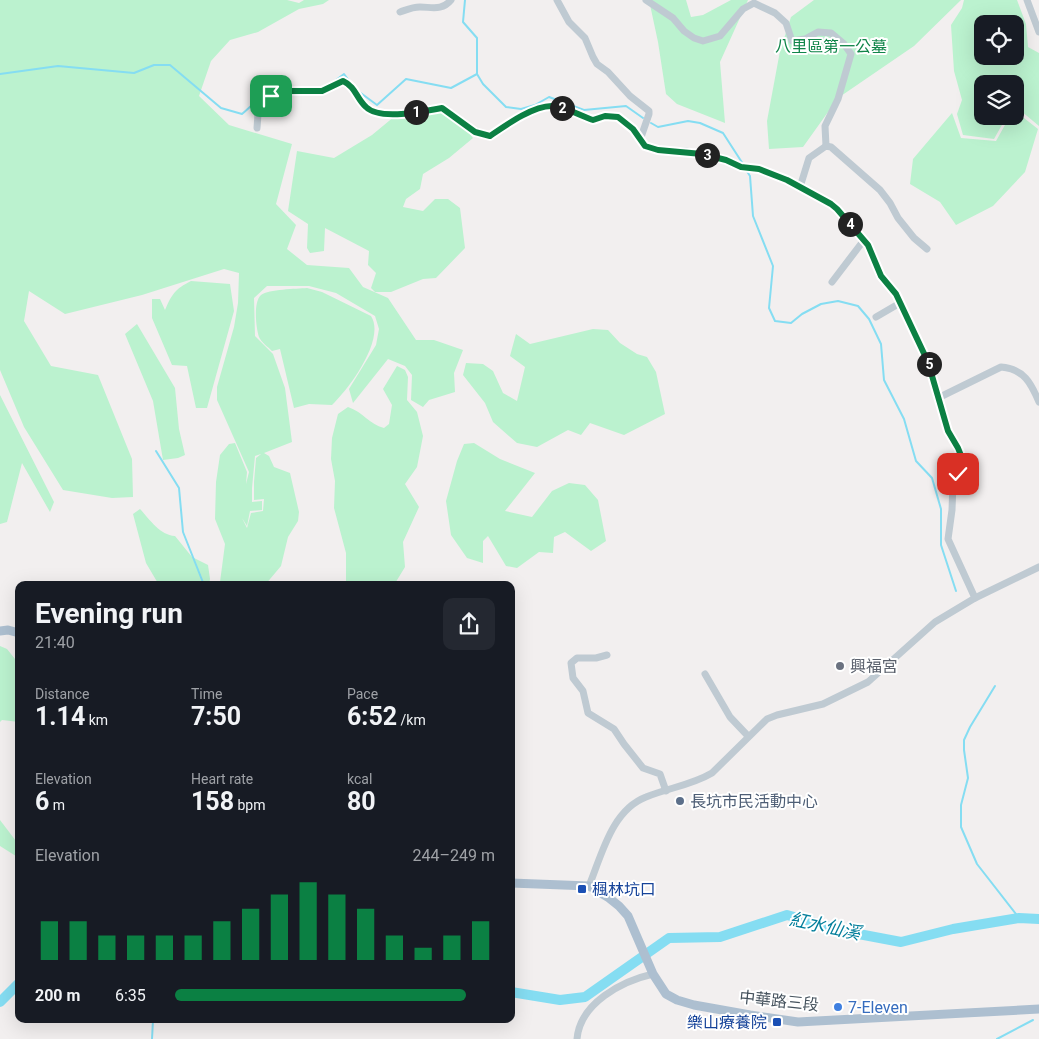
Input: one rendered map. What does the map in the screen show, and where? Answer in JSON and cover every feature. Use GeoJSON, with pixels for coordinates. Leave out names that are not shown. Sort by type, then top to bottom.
{"type":"FeatureCollection","features":[{"type":"Feature","properties":{"kind":"main road"},"geometry":{"type":"LineString","coordinates":[[0,631],[15,632]]}},
{"type":"Feature","properties":{"kind":"main road"},"geometry":{"type":"LineString","coordinates":[[515,883],[589,886]]}},
{"type":"Feature","properties":{"kind":"main road","name":"中華路三段"},"geometry":{"type":"LineString","coordinates":[[589,886],[619,906],[628,916],[652,972],[666,994],[677,1000],[750,1015],[798,1022],[1039,1009]]}},
{"type":"Feature","properties":{"kind":"street"},"geometry":{"type":"LineString","coordinates":[[400,12],[410,8],[432,9],[443,6],[451,0]]}},
{"type":"Feature","properties":{"kind":"street"},"geometry":{"type":"LineString","coordinates":[[646,0],[673,18],[684,31],[694,38],[703,41],[720,36],[743,9],[754,3],[775,13],[786,23],[792,41],[806,39],[818,32],[831,33],[844,44],[851,54],[838,99],[825,126],[826,146]]}},
{"type":"Feature","properties":{"kind":"street"},"geometry":{"type":"LineString","coordinates":[[1027,0],[1039,32]]}},
{"type":"Feature","properties":{"kind":"street"},"geometry":{"type":"LineString","coordinates":[[559,1],[569,22],[586,38],[597,64],[608,72],[630,96],[649,111],[640,140]]}},
{"type":"Feature","properties":{"kind":"street"},"geometry":{"type":"LineString","coordinates":[[257,128],[258,114],[271,96],[287,91],[322,91],[343,81],[350,84],[366,108],[381,114],[442,108],[475,132],[490,136],[540,108],[552,106],[593,120],[605,116],[618,117],[633,129],[645,146],[658,150],[702,154],[745,167],[759,169],[787,180],[831,204],[868,245],[881,276],[891,287],[900,303],[928,362],[948,431],[958,448],[963,466],[953,483],[948,540],[975,598]]}},
{"type":"Feature","properties":{"kind":"street"},"geometry":{"type":"LineString","coordinates":[[800,187],[809,158],[826,146]]}},
{"type":"Feature","properties":{"kind":"street"},"geometry":{"type":"LineString","coordinates":[[826,146],[831,147],[880,190],[898,218],[914,238],[926,249]]}},
{"type":"Feature","properties":{"kind":"street"},"geometry":{"type":"LineString","coordinates":[[832,282],[864,240]]}},
{"type":"Feature","properties":{"kind":"street"},"geometry":{"type":"LineString","coordinates":[[876,317],[900,303]]}},
{"type":"Feature","properties":{"kind":"street"},"geometry":{"type":"LineString","coordinates":[[938,398],[1001,367],[1012,368],[1023,375],[1032,385],[1039,402]]}},
{"type":"Feature","properties":{"kind":"street"},"geometry":{"type":"LineString","coordinates":[[589,886],[608,837],[623,812],[634,802],[701,780],[712,773],[767,719],[823,704],[868,682],[935,622],[975,598],[1039,567]]}},
{"type":"Feature","properties":{"kind":"street"},"geometry":{"type":"LineString","coordinates":[[607,656],[577,658],[571,663],[573,678],[583,691],[588,713],[614,728],[643,768],[660,774],[666,791]]}},
{"type":"Feature","properties":{"kind":"street"},"geometry":{"type":"LineString","coordinates":[[705,674],[730,717],[748,736]]}},
{"type":"Feature","properties":{"kind":"street"},"geometry":{"type":"LineString","coordinates":[[577,1039],[577,1031],[589,1010],[600,999],[635,978],[652,972]]}},
{"type":"Feature","properties":{"kind":"green space"},"geometry":{"type":"Polygon","coordinates":[[[0,0],[287,0],[299,3],[304,0],[329,0],[323,4],[299,9],[258,32],[230,40],[211,61],[199,96],[229,125],[292,144],[276,204],[296,225],[287,249],[307,265],[349,268],[363,287],[388,298],[416,340],[434,340],[463,350],[454,373],[455,392],[429,400],[423,407],[411,400],[412,375],[405,366],[388,359],[353,403],[349,389],[376,345],[379,329],[375,316],[336,293],[309,286],[267,286],[254,298],[255,336],[273,354],[285,388],[292,442],[264,453],[269,456],[274,467],[290,473],[299,512],[298,521],[288,537],[281,566],[268,581],[220,581],[225,544],[215,519],[216,482],[220,455],[229,444],[235,443],[247,472],[246,484],[249,472],[217,400],[217,387],[234,327],[238,303],[239,273],[224,269],[142,295],[65,314],[29,291],[24,321],[51,366],[98,375],[132,459],[133,497],[112,498],[63,490],[24,427],[0,370],[0,0]],[[261,454],[255,456],[252,502],[262,501],[262,510],[250,511],[247,526],[242,518],[247,528],[251,513],[263,511],[264,499],[254,500],[256,458],[261,454]]]}},
{"type":"Feature","properties":{"kind":"green space"},"geometry":{"type":"Polygon","coordinates":[[[649,0],[686,0],[691,17],[703,15],[731,0],[748,0],[720,62],[725,123],[677,104],[666,94],[649,0]]]}},
{"type":"Feature","properties":{"kind":"green space","name":"八里區第一公墓"},"geometry":{"type":"Polygon","coordinates":[[[814,0],[961,0],[914,46],[838,98],[803,147],[769,149],[767,121],[780,51],[791,17],[814,0]]]}},
{"type":"Feature","properties":{"kind":"green space"},"geometry":{"type":"Polygon","coordinates":[[[964,0],[1017,0],[1023,15],[974,15],[974,65],[1024,65],[1024,19],[1028,47],[1039,53],[1039,126],[1024,114],[1024,75],[974,75],[974,125],[1002,125],[994,139],[963,135],[957,114],[962,100],[954,71],[951,25],[962,8],[964,0]]]}},
{"type":"Feature","properties":{"kind":"green space"},"geometry":{"type":"Polygon","coordinates":[[[441,109],[466,129],[473,138],[449,158],[423,174],[420,189],[406,199],[403,207],[423,211],[435,199],[448,199],[460,208],[465,248],[436,278],[423,279],[391,292],[375,292],[371,288],[376,273],[368,265],[369,251],[325,228],[324,251],[310,253],[307,248],[308,224],[288,211],[297,151],[334,158],[372,135],[395,116],[441,109]]]}},
{"type":"Feature","properties":{"kind":"green space"},"geometry":{"type":"Polygon","coordinates":[[[952,113],[961,138],[996,141],[1005,125],[1024,125],[1024,118],[1038,129],[1025,172],[993,206],[956,225],[940,202],[910,184],[913,159],[952,113]]]}},
{"type":"Feature","properties":{"kind":"green space"},"geometry":{"type":"Polygon","coordinates":[[[191,281],[230,284],[234,311],[207,408],[196,408],[187,366],[172,365],[152,318],[152,299],[160,299],[165,310],[175,292],[191,281]]]}},
{"type":"Feature","properties":{"kind":"green space"},"geometry":{"type":"Polygon","coordinates":[[[307,288],[322,292],[371,316],[374,326],[374,337],[364,363],[356,376],[332,405],[309,404],[294,408],[280,349],[272,351],[260,339],[257,328],[256,309],[258,298],[265,293],[276,290],[307,288]]]}},
{"type":"Feature","properties":{"kind":"green space"},"geometry":{"type":"Polygon","coordinates":[[[137,324],[175,388],[179,429],[185,455],[178,458],[163,460],[153,401],[125,334],[137,324]]]}},
{"type":"Feature","properties":{"kind":"green space"},"geometry":{"type":"Polygon","coordinates":[[[593,329],[608,330],[620,343],[637,354],[647,357],[656,372],[665,414],[624,435],[590,423],[581,435],[568,430],[537,447],[517,443],[493,422],[485,403],[463,375],[466,363],[483,364],[493,371],[503,393],[517,401],[525,367],[510,356],[516,334],[530,344],[593,329]]]}},
{"type":"Feature","properties":{"kind":"green space"},"geometry":{"type":"Polygon","coordinates":[[[397,366],[405,370],[408,377],[407,400],[417,412],[423,436],[417,467],[405,484],[419,507],[403,542],[405,567],[396,581],[346,581],[346,553],[334,508],[335,481],[331,459],[332,438],[338,414],[348,407],[379,426],[384,428],[389,424],[392,405],[383,389],[397,366]]]}},
{"type":"Feature","properties":{"kind":"green space"},"geometry":{"type":"Polygon","coordinates":[[[0,395],[54,502],[50,512],[22,463],[7,522],[0,524],[0,395]]]}},
{"type":"Feature","properties":{"kind":"green space"},"geometry":{"type":"Polygon","coordinates":[[[474,443],[500,459],[535,473],[505,511],[532,517],[552,491],[569,483],[585,485],[598,500],[606,541],[591,551],[565,532],[554,537],[553,553],[539,552],[517,568],[506,566],[488,536],[483,541],[483,563],[467,558],[451,535],[446,501],[457,461],[464,444],[474,443]]]}},
{"type":"Feature","properties":{"kind":"green space"},"geometry":{"type":"Polygon","coordinates":[[[140,509],[160,530],[175,536],[192,557],[208,565],[210,581],[157,581],[146,563],[133,514],[140,509]]]}},
{"type":"Feature","properties":{"kind":"green space"},"geometry":{"type":"Polygon","coordinates":[[[0,646],[7,649],[15,659],[15,722],[2,720],[0,722],[0,646]]]}},
{"type":"Feature","properties":{"kind":"green space"},"geometry":{"type":"Polygon","coordinates":[[[0,820],[15,840],[15,855],[0,846],[0,820]]]}},
{"type":"Feature","properties":{"kind":"waterway"},"geometry":{"type":"LineString","coordinates":[[465,0],[463,22],[477,38],[477,74]]}},
{"type":"Feature","properties":{"kind":"waterway"},"geometry":{"type":"LineString","coordinates":[[0,74],[58,66],[134,73],[154,65],[170,65],[221,108],[242,114],[269,92],[289,88]]}},
{"type":"Feature","properties":{"kind":"waterway"},"geometry":{"type":"LineString","coordinates":[[332,83],[344,74],[350,82]]}},
{"type":"Feature","properties":{"kind":"waterway"},"geometry":{"type":"LineString","coordinates":[[358,91],[377,105],[406,79],[451,88],[477,74],[483,84],[506,107],[521,109],[535,105],[549,97],[584,110],[626,106],[643,118]]}},
{"type":"Feature","properties":{"kind":"waterway"},"geometry":{"type":"LineString","coordinates":[[651,123],[658,127],[688,121],[700,123],[723,133],[743,164]]}},
{"type":"Feature","properties":{"kind":"waterway"},"geometry":{"type":"LineString","coordinates":[[746,170],[750,176],[753,216],[773,266],[769,308],[775,321],[791,323],[802,314],[821,304],[838,301],[858,306],[869,319],[881,344],[884,380],[904,419],[916,461],[932,478],[941,509],[941,545],[956,591]]}},
{"type":"Feature","properties":{"kind":"waterway"},"geometry":{"type":"LineString","coordinates":[[156,451],[179,488],[183,532],[202,581]]}},
{"type":"Feature","properties":{"kind":"waterway"},"geometry":{"type":"LineString","coordinates":[[995,686],[964,740],[968,778],[961,805],[961,827],[977,864],[1019,918]]}},
{"type":"Feature","properties":{"kind":"waterway","name":"紅水仙溪"},"geometry":{"type":"LineString","coordinates":[[515,993],[560,1000],[585,997],[669,938],[720,937],[787,915],[848,932],[901,942],[953,929],[1019,918],[1039,919]]}},
{"type":"Feature","properties":{"kind":"waterway","name":"紅水仙溪"},"geometry":{"type":"LineString","coordinates":[[0,1002],[15,987]]}},
{"type":"Feature","properties":{"kind":"waterway"},"geometry":{"type":"LineString","coordinates":[[997,1039],[1033,1020]]}},
{"type":"Feature","properties":{"kind":"waterway"},"geometry":{"type":"LineString","coordinates":[[152,1039],[153,1023]]}},
{"type":"Feature","properties":{"kind":"place","name":"興福宮"},"geometry":{"type":"Point","coordinates":[840,666]}},
{"type":"Feature","properties":{"kind":"place","name":"長坑市民活動中心"},"geometry":{"type":"Point","coordinates":[680,801]}},
{"type":"Feature","properties":{"kind":"place","name":"楓林坑口"},"geometry":{"type":"Point","coordinates":[582,889]}},
{"type":"Feature","properties":{"kind":"place","name":"7-Eleven"},"geometry":{"type":"Point","coordinates":[838,1007]}},
{"type":"Feature","properties":{"kind":"place","name":"樂山療養院"},"geometry":{"type":"Point","coordinates":[777,1022]}},
{"type":"Feature","properties":{"kind":"route"},"geometry":{"type":"LineString","coordinates":[[271,96],[287,91],[322,91],[343,81],[350,84],[366,108],[381,114],[442,108],[475,132],[490,136],[540,108],[552,106],[593,120],[605,116],[613,116],[624,120],[645,146],[658,150],[702,154],[726,160],[741,167],[759,169],[787,180],[831,204],[868,245],[881,276],[896,294],[928,362],[935,382],[943,418],[962,458],[963,466],[958,474]]}}]}
